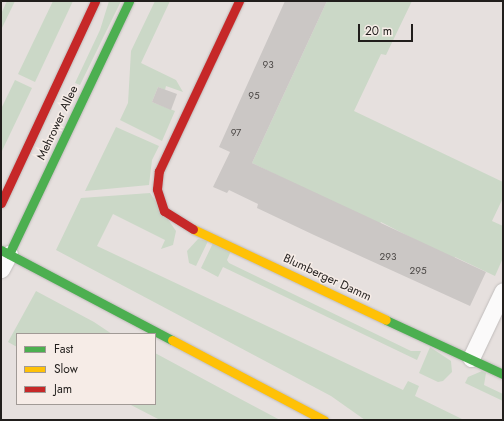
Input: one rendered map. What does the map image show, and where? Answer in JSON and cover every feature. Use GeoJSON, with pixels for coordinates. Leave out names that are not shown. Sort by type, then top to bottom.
{"type":"FeatureCollection","features":[{"type":"Feature","properties":{"kind":"main road","name":"Mehrower Allee"},"geometry":{"type":"LineString","coordinates":[[1,203],[96,1]]}},
{"type":"Feature","properties":{"kind":"main road","name":"Mehrower Allee"},"geometry":{"type":"LineString","coordinates":[[4,258],[129,1]]}},
{"type":"Feature","properties":{"kind":"main road","name":"Blumberger Damm"},"geometry":{"type":"LineString","coordinates":[[239,1],[159,171],[157,189],[164,210],[192,229],[503,374]]}},
{"type":"Feature","properties":{"kind":"main road"},"geometry":{"type":"LineString","coordinates":[[4,258],[152,333]]}},
{"type":"Feature","properties":{"kind":"main road"},"geometry":{"type":"LineString","coordinates":[[156,335],[324,420]]}},
{"type":"Feature","properties":{"kind":"street"},"geometry":{"type":"LineString","coordinates":[[471,358],[503,292]]}},
{"type":"Feature","properties":{"kind":"green space"},"geometry":{"type":"Polygon","coordinates":[[[7,1],[15,1],[1,30],[1,14],[7,1]]]}},
{"type":"Feature","properties":{"kind":"green space"},"geometry":{"type":"Polygon","coordinates":[[[53,1],[73,1],[35,82],[18,74],[53,1]]]}},
{"type":"Feature","properties":{"kind":"green space"},"geometry":{"type":"Polygon","coordinates":[[[109,1],[121,1],[80,85],[75,83],[100,30],[109,1]]]}},
{"type":"Feature","properties":{"kind":"green space"},"geometry":{"type":"Polygon","coordinates":[[[155,1],[170,1],[141,63],[176,80],[183,92],[166,86],[165,90],[158,87],[152,102],[175,111],[162,141],[120,120],[128,103],[131,51],[155,1]]]}},
{"type":"Feature","properties":{"kind":"green space"},"geometry":{"type":"Polygon","coordinates":[[[327,1],[412,1],[386,55],[381,54],[354,111],[503,182],[503,198],[492,221],[503,226],[503,258],[495,276],[455,257],[454,260],[381,222],[379,225],[252,163],[327,1]]]}},
{"type":"Feature","properties":{"kind":"green space"},"geometry":{"type":"Polygon","coordinates":[[[15,80],[32,88],[1,153],[1,109],[15,80]]]}},
{"type":"Feature","properties":{"kind":"green space"},"geometry":{"type":"Polygon","coordinates":[[[116,127],[159,146],[152,160],[149,185],[85,191],[116,127]]]}},
{"type":"Feature","properties":{"kind":"green space"},"geometry":{"type":"Polygon","coordinates":[[[150,193],[176,231],[173,245],[161,249],[165,240],[113,214],[97,246],[403,390],[408,381],[419,386],[415,396],[464,420],[365,420],[331,396],[56,250],[81,198],[150,193]]]}},
{"type":"Feature","properties":{"kind":"green space"},"geometry":{"type":"Polygon","coordinates":[[[198,239],[208,241],[196,266],[189,263],[187,251],[198,239]]]}},
{"type":"Feature","properties":{"kind":"green space"},"geometry":{"type":"Polygon","coordinates":[[[213,243],[231,251],[227,260],[229,263],[411,351],[421,351],[417,360],[223,267],[218,277],[201,268],[213,243]]]}},
{"type":"Feature","properties":{"kind":"green space"},"geometry":{"type":"Polygon","coordinates":[[[36,291],[94,322],[110,333],[16,333],[16,346],[8,342],[36,291]]]}},
{"type":"Feature","properties":{"kind":"green space"},"geometry":{"type":"Polygon","coordinates":[[[430,347],[451,361],[452,372],[443,381],[438,382],[419,373],[430,347]]]}},
{"type":"Feature","properties":{"kind":"green space"},"geometry":{"type":"Polygon","coordinates":[[[156,354],[280,420],[160,420],[131,405],[156,405],[156,354]]]}},
{"type":"Feature","properties":{"kind":"green space"},"geometry":{"type":"Polygon","coordinates":[[[482,371],[486,373],[484,385],[503,394],[503,401],[465,383],[468,377],[482,371]]]}},
{"type":"Feature","properties":{"kind":"building"},"geometry":{"type":"Polygon","coordinates":[[[285,1],[327,1],[252,163],[486,272],[470,306],[257,208],[258,204],[229,190],[227,193],[213,187],[230,152],[219,147],[285,1]]]}},
{"type":"Feature","properties":{"kind":"building"},"geometry":{"type":"Polygon","coordinates":[[[158,87],[177,94],[171,110],[152,102],[158,87]]]}},
{"type":"Feature","properties":{"kind":"traffic: fast"},"geometry":{"type":"LineString","coordinates":[[9,254],[129,1]]}},
{"type":"Feature","properties":{"kind":"traffic: fast"},"geometry":{"type":"LineString","coordinates":[[1,250],[172,340]]}},
{"type":"Feature","properties":{"kind":"traffic: fast"},"geometry":{"type":"LineString","coordinates":[[386,320],[503,374]]}},
{"type":"Feature","properties":{"kind":"traffic: slow"},"geometry":{"type":"LineString","coordinates":[[193,229],[386,320]]}},
{"type":"Feature","properties":{"kind":"traffic: slow"},"geometry":{"type":"LineString","coordinates":[[172,340],[324,420]]}},
{"type":"Feature","properties":{"kind":"traffic: jam"},"geometry":{"type":"LineString","coordinates":[[1,203],[95,1]]}},
{"type":"Feature","properties":{"kind":"traffic: jam"},"geometry":{"type":"LineString","coordinates":[[193,229],[164,211],[157,189],[159,171],[239,1]]}}]}
